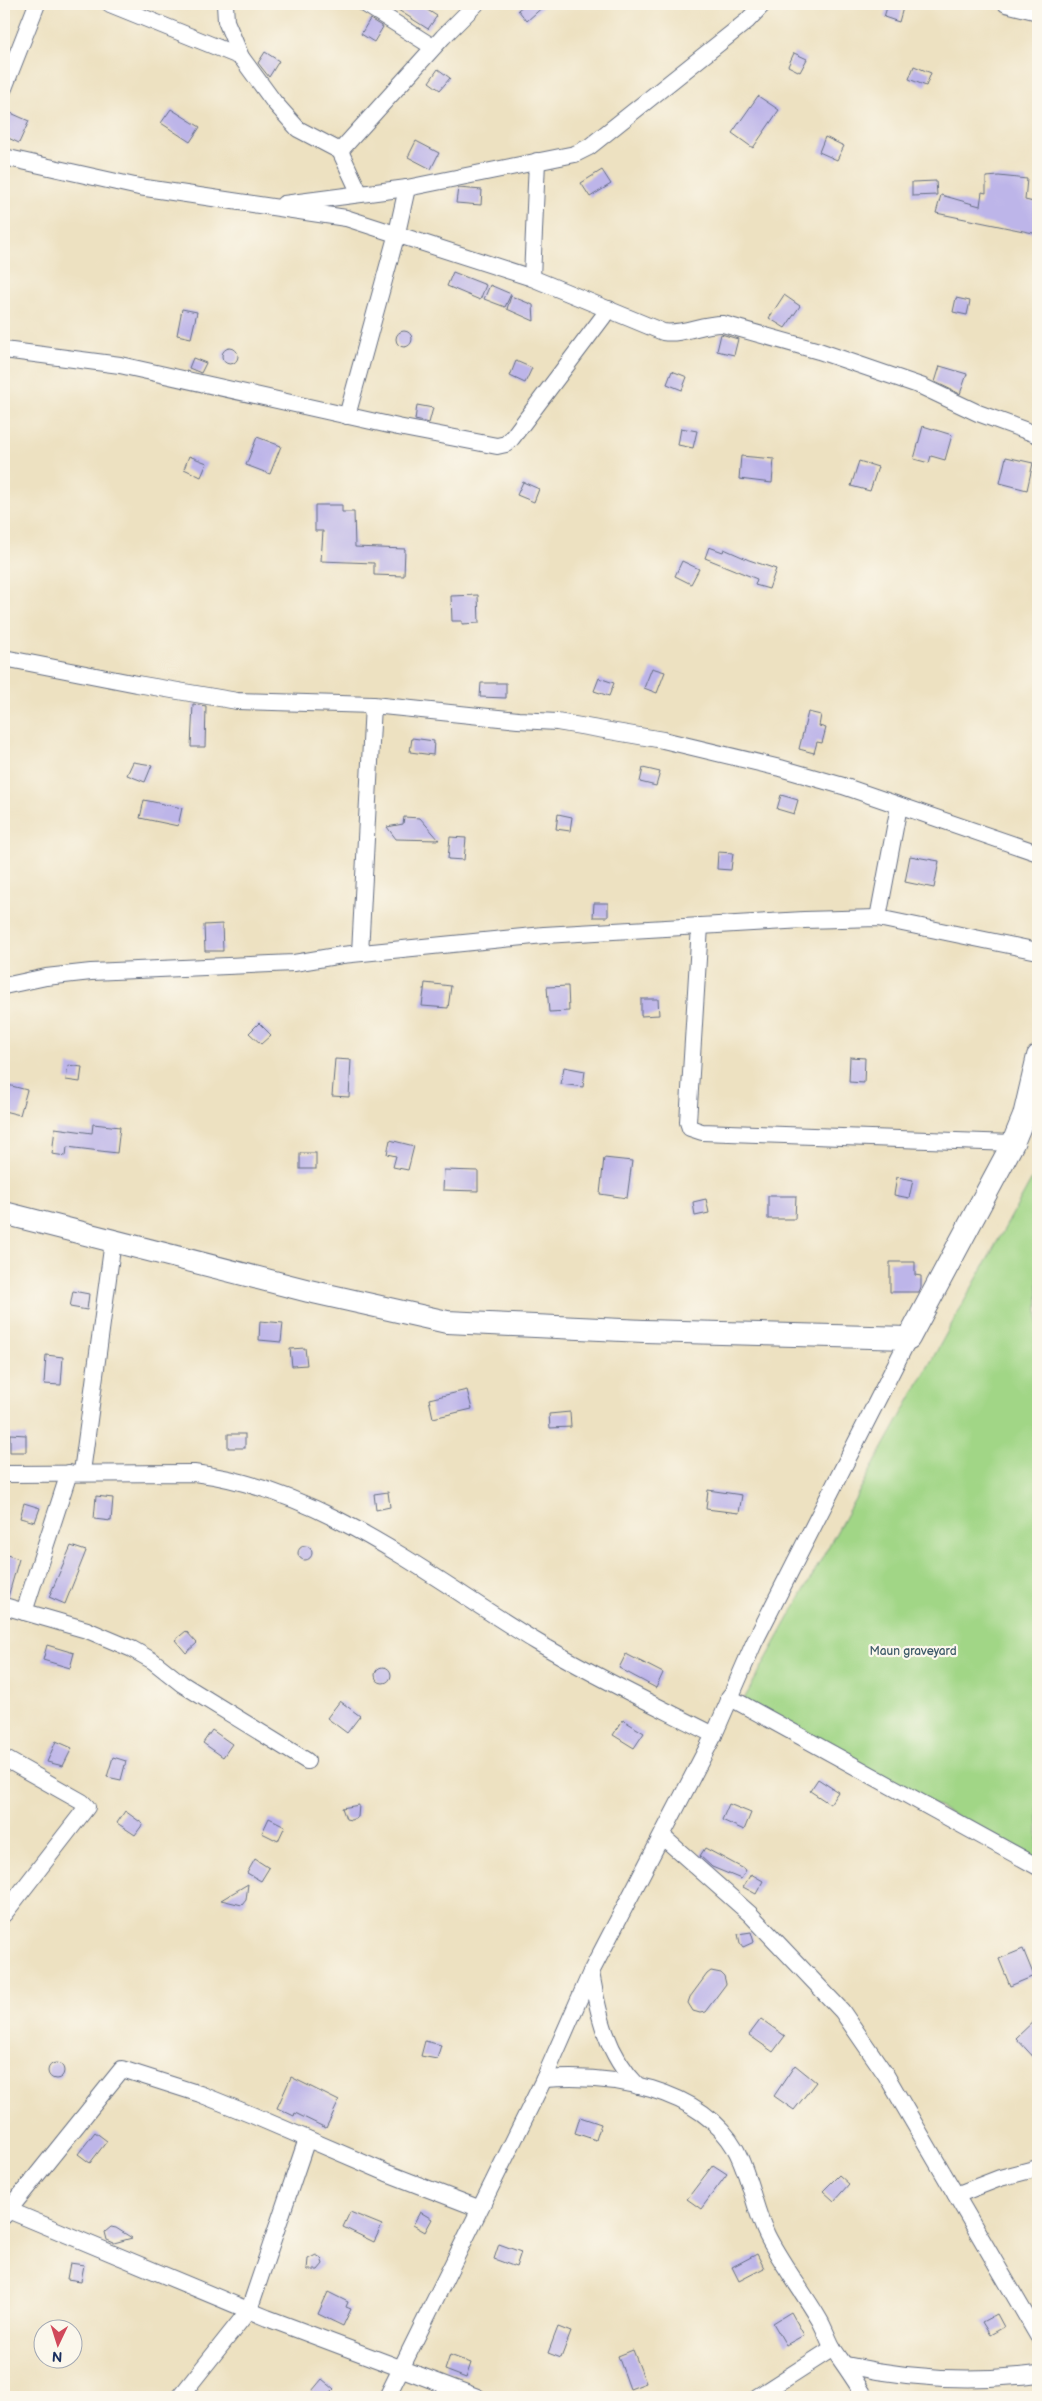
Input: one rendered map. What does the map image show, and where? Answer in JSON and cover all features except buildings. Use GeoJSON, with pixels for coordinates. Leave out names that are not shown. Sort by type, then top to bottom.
{"type":"FeatureCollection","features":[{"type":"Feature","properties":{"kind":"street"},"geometry":{"type":"LineString","coordinates":[[4,88],[37,4]]}},
{"type":"Feature","properties":{"kind":"street"},"geometry":{"type":"LineString","coordinates":[[110,4],[241,57]]}},
{"type":"Feature","properties":{"kind":"street"},"geometry":{"type":"LineString","coordinates":[[225,4],[226,21],[241,57],[274,102],[298,128],[340,152],[360,194]]}},
{"type":"Feature","properties":{"kind":"street"},"geometry":{"type":"LineString","coordinates":[[365,4],[433,48]]}},
{"type":"Feature","properties":{"kind":"street"},"geometry":{"type":"LineString","coordinates":[[340,152],[433,48],[476,4]]}},
{"type":"Feature","properties":{"kind":"street"},"geometry":{"type":"LineString","coordinates":[[265,206],[408,188],[575,154],[589,147],[747,21],[763,4]]}},
{"type":"Feature","properties":{"kind":"street"},"geometry":{"type":"LineString","coordinates":[[1006,4],[1038,12]]}},
{"type":"Feature","properties":{"kind":"street"},"geometry":{"type":"LineString","coordinates":[[4,156],[139,187],[346,218],[532,278],[663,332],[675,334],[713,324],[723,324],[819,351],[921,386],[978,412],[1038,435]]}},
{"type":"Feature","properties":{"kind":"street"},"geometry":{"type":"LineString","coordinates":[[532,278],[537,161]]}},
{"type":"Feature","properties":{"kind":"street"},"geometry":{"type":"LineString","coordinates":[[347,416],[408,188]]}},
{"type":"Feature","properties":{"kind":"street"},"geometry":{"type":"LineString","coordinates":[[4,350],[120,365],[347,416],[497,446],[506,444],[609,309]]}},
{"type":"Feature","properties":{"kind":"street"},"geometry":{"type":"LineString","coordinates":[[4,658],[237,701],[373,705],[518,720],[557,722],[662,740],[780,768],[844,786],[1038,853]]}},
{"type":"Feature","properties":{"kind":"street"},"geometry":{"type":"LineString","coordinates":[[360,953],[373,705]]}},
{"type":"Feature","properties":{"kind":"street"},"geometry":{"type":"LineString","coordinates":[[878,918],[899,806]]}},
{"type":"Feature","properties":{"kind":"street"},"geometry":{"type":"LineString","coordinates":[[4,986],[64,975],[294,963],[360,953],[544,935],[878,918],[1038,951]]}},
{"type":"Feature","properties":{"kind":"street"},"geometry":{"type":"LineString","coordinates":[[700,926],[688,1122],[690,1128],[702,1132],[1013,1143]]}},
{"type":"Feature","properties":{"kind":"street"},"geometry":{"type":"LineString","coordinates":[[387,2397],[478,2208],[544,2078],[592,1972],[663,1838],[714,1735],[754,1643],[909,1338],[1013,1143],[1031,1118],[1038,1056]]}},
{"type":"Feature","properties":{"kind":"street"},"geometry":{"type":"LineString","coordinates":[[4,1213],[417,1317],[447,1322],[644,1331],[909,1338]]}},
{"type":"Feature","properties":{"kind":"street"},"geometry":{"type":"LineString","coordinates":[[24,1612],[75,1472],[113,1241]]}},
{"type":"Feature","properties":{"kind":"street"},"geometry":{"type":"LineString","coordinates":[[4,1474],[75,1472],[221,1476],[288,1498],[370,1536],[537,1642],[714,1735]]}},
{"type":"Feature","properties":{"kind":"street"},"geometry":{"type":"LineString","coordinates":[[4,1607],[87,1630],[132,1649],[153,1660],[182,1684],[307,1761]]}},
{"type":"Feature","properties":{"kind":"street"},"geometry":{"type":"LineString","coordinates":[[729,1697],[1038,1867]]}},
{"type":"Feature","properties":{"kind":"street"},"geometry":{"type":"LineString","coordinates":[[4,1758],[82,1802],[87,1807],[4,1914]]}},
{"type":"Feature","properties":{"kind":"street"},"geometry":{"type":"LineString","coordinates":[[663,1838],[750,1914],[842,2011],[886,2075],[1038,2336]]}},
{"type":"Feature","properties":{"kind":"street"},"geometry":{"type":"LineString","coordinates":[[592,1972],[601,2022],[618,2061],[625,2073],[638,2086]]}},
{"type":"Feature","properties":{"kind":"street"},"geometry":{"type":"LineString","coordinates":[[477,2397],[249,2310],[6,2213],[122,2069],[200,2094],[387,2174],[478,2208]]}},
{"type":"Feature","properties":{"kind":"street"},"geometry":{"type":"LineString","coordinates":[[544,2078],[588,2078],[638,2086],[680,2100],[708,2116],[725,2134],[736,2151],[758,2219],[820,2321],[833,2348],[846,2365],[865,2397]]}},
{"type":"Feature","properties":{"kind":"street"},"geometry":{"type":"LineString","coordinates":[[180,2397],[249,2310],[307,2139]]}},
{"type":"Feature","properties":{"kind":"street"},"geometry":{"type":"LineString","coordinates":[[956,2195],[1000,2178],[1038,2168]]}},
{"type":"Feature","properties":{"kind":"street"},"geometry":{"type":"LineString","coordinates":[[758,2397],[833,2348]]}},
{"type":"Feature","properties":{"kind":"street"},"geometry":{"type":"LineString","coordinates":[[846,2365],[909,2376],[987,2379],[1038,2374]]}},
{"type":"Feature","properties":{"kind":"green space","name":"Maun graveyard"},"geometry":{"type":"Polygon","coordinates":[[[1038,1168],[1038,1861],[743,1701],[1038,1168]]]}}]}
